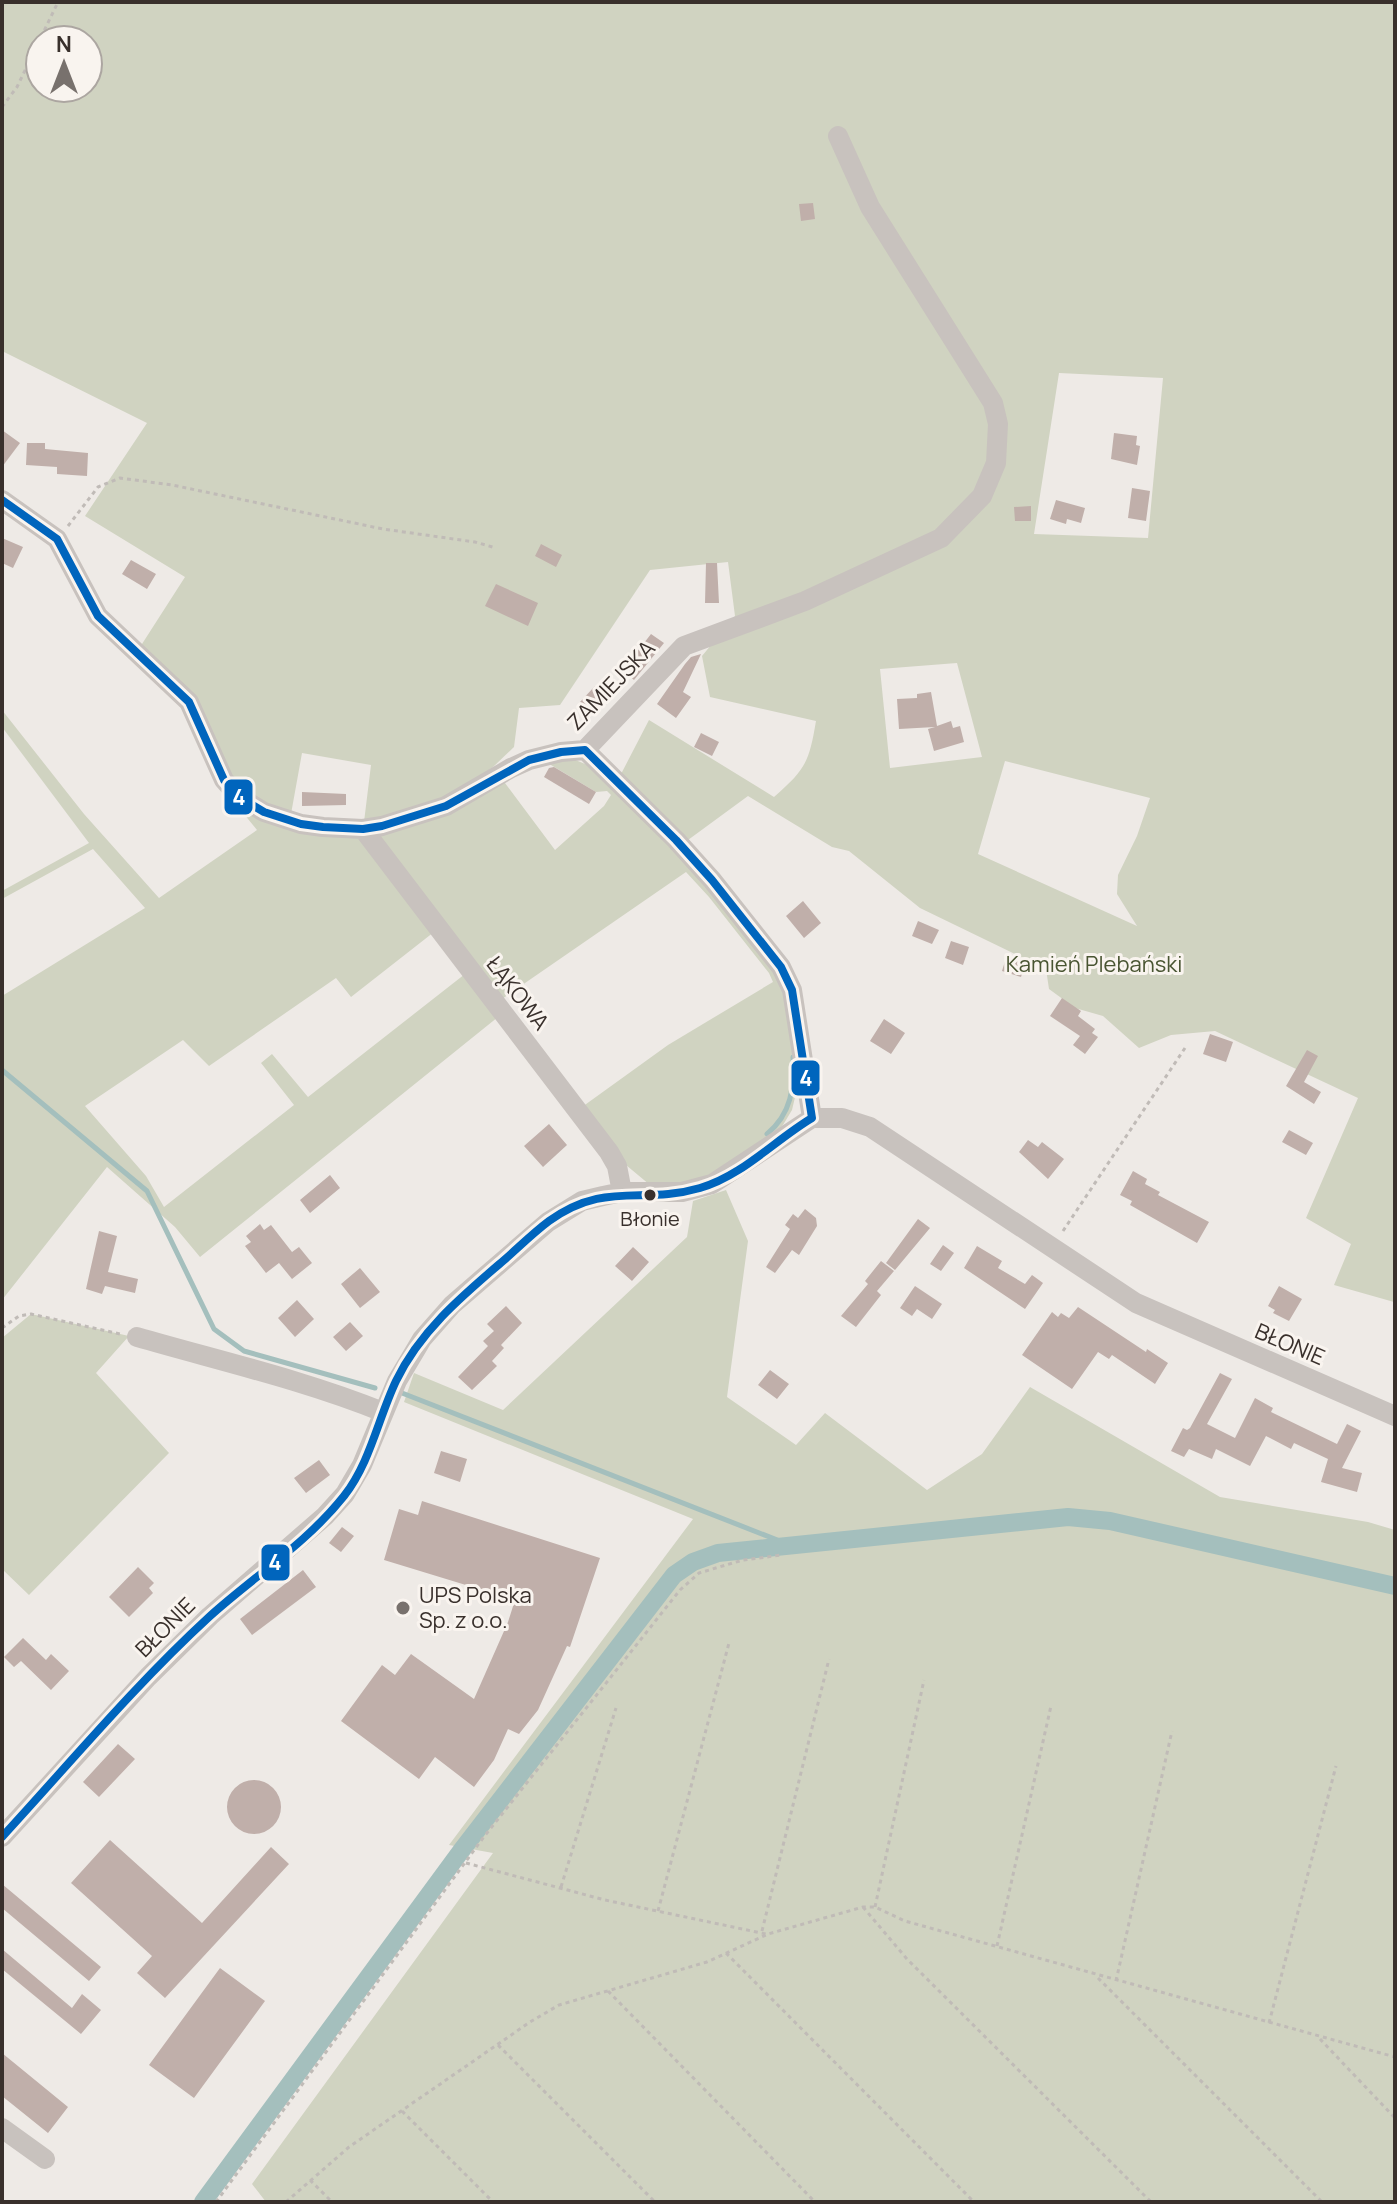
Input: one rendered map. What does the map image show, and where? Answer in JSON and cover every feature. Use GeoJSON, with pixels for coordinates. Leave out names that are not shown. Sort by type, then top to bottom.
{"type":"FeatureCollection","features":[{"type":"Feature","properties":{"kind":"street","name":"ZAMIEJSKA"},"geometry":{"type":"LineString","coordinates":[[2,500],[57,539],[98,616],[189,702],[219,771],[239,797],[264,812],[301,824],[363,829],[403,821],[446,806],[529,760],[585,750],[684,646],[805,601],[941,538],[982,496],[996,463],[998,424],[993,403],[870,207],[838,136]]}},
{"type":"Feature","properties":{"kind":"street"},"geometry":{"type":"LineString","coordinates":[[585,750],[676,840],[781,967],[792,990],[812,1118]]}},
{"type":"Feature","properties":{"kind":"street","name":"ŁĄKOWA"},"geometry":{"type":"LineString","coordinates":[[363,829],[609,1152],[617,1166],[622,1192]]}},
{"type":"Feature","properties":{"kind":"street","name":"BŁONIE"},"geometry":{"type":"LineString","coordinates":[[2,1837],[148,1677],[210,1616],[325,1516],[345,1494],[362,1465],[411,1354],[452,1305],[548,1222],[582,1201],[622,1192],[682,1192],[712,1184],[812,1118],[842,1118],[870,1127],[1136,1303],[1395,1416]]}},
{"type":"Feature","properties":{"kind":"street"},"geometry":{"type":"LineString","coordinates":[[137,1337],[280,1377],[383,1412]]}},
{"type":"Feature","properties":{"kind":"street"},"geometry":{"type":"LineString","coordinates":[[2,2128],[45,2159]]}},
{"type":"Feature","properties":{"kind":"path"},"geometry":{"type":"LineString","coordinates":[[2,107],[17,87],[58,2]]}},
{"type":"Feature","properties":{"kind":"path"},"geometry":{"type":"LineString","coordinates":[[57,539],[98,487],[120,478],[172,485],[383,529],[475,542],[496,548]]}},
{"type":"Feature","properties":{"kind":"path"},"geometry":{"type":"LineString","coordinates":[[1053,1246],[1185,1048]]}},
{"type":"Feature","properties":{"kind":"path"},"geometry":{"type":"LineString","coordinates":[[2,1328],[19,1316],[31,1314],[137,1337]]}},
{"type":"Feature","properties":{"kind":"path"},"geometry":{"type":"LineString","coordinates":[[216,2202],[483,1838],[680,1590],[699,1573],[743,1560],[782,1555]]}},
{"type":"Feature","properties":{"kind":"path"},"geometry":{"type":"LineString","coordinates":[[658,1911],[729,1643]]}},
{"type":"Feature","properties":{"kind":"path"},"geometry":{"type":"LineString","coordinates":[[762,1933],[829,1659]]}},
{"type":"Feature","properties":{"kind":"path"},"geometry":{"type":"LineString","coordinates":[[875,1907],[924,1680]]}},
{"type":"Feature","properties":{"kind":"path"},"geometry":{"type":"LineString","coordinates":[[997,1946],[1051,1706]]}},
{"type":"Feature","properties":{"kind":"path"},"geometry":{"type":"LineString","coordinates":[[561,1887],[616,1708]]}},
{"type":"Feature","properties":{"kind":"path"},"geometry":{"type":"LineString","coordinates":[[1116,1981],[1172,1731]]}},
{"type":"Feature","properties":{"kind":"path"},"geometry":{"type":"LineString","coordinates":[[1269,2023],[1336,1766]]}},
{"type":"Feature","properties":{"kind":"path"},"geometry":{"type":"LineString","coordinates":[[466,1863],[658,1911],[768,1934]]}},
{"type":"Feature","properties":{"kind":"path"},"geometry":{"type":"LineString","coordinates":[[863,1907],[907,1959],[1151,2202]]}},
{"type":"Feature","properties":{"kind":"path"},"geometry":{"type":"LineString","coordinates":[[286,2202],[349,2147],[559,2005],[707,1962],[768,1934],[863,1907],[875,1907],[905,1921],[1395,2057]]}},
{"type":"Feature","properties":{"kind":"path"},"geometry":{"type":"LineString","coordinates":[[726,1953],[974,2202]]}},
{"type":"Feature","properties":{"kind":"path"},"geometry":{"type":"LineString","coordinates":[[1095,1975],[1322,2202]]}},
{"type":"Feature","properties":{"kind":"path"},"geometry":{"type":"LineString","coordinates":[[608,1991],[815,2202]]}},
{"type":"Feature","properties":{"kind":"path"},"geometry":{"type":"LineString","coordinates":[[1318,2037],[1395,2118]]}},
{"type":"Feature","properties":{"kind":"path"},"geometry":{"type":"LineString","coordinates":[[498,2045],[655,2202]]}},
{"type":"Feature","properties":{"kind":"path"},"geometry":{"type":"LineString","coordinates":[[402,2111],[493,2202]]}},
{"type":"Feature","properties":{"kind":"path"},"geometry":{"type":"LineString","coordinates":[[310,2180],[332,2202]]}},
{"type":"Feature","properties":{"kind":"green space","name":"Kamień Plebański"},"geometry":{"type":"Polygon","coordinates":[[[2,2],[1395,2],[1394,1302],[1334,1285],[1351,1244],[1306,1218],[1358,1098],[1215,1031],[1171,1035],[1139,1048],[1103,1016],[1075,1008],[1049,989],[1046,969],[920,908],[849,851],[832,847],[748,796],[688,840],[620,776],[649,720],[774,797],[804,764],[816,721],[710,697],[702,656],[735,616],[728,562],[650,570],[560,705],[519,708],[514,747],[493,767],[438,806],[364,822],[371,765],[302,753],[291,814],[360,835],[434,932],[351,997],[336,978],[209,1066],[183,1040],[85,1106],[146,1176],[164,1207],[294,1105],[261,1063],[272,1054],[308,1097],[465,974],[498,1017],[200,1257],[175,1227],[107,1167],[2,1300],[2,996],[145,908],[93,849],[2,899],[2,891],[89,843],[2,727],[2,710],[84,814],[159,898],[257,830],[230,797],[174,691],[133,658],[185,577],[85,516],[147,423],[2,351],[2,2]],[[1059,373],[1034,534],[1148,538],[1163,378],[1059,373]],[[957,663],[880,669],[890,768],[982,757],[957,663]],[[1005,761],[978,854],[1137,926],[1117,894],[1118,875],[1137,836],[1150,798],[1005,761]]]}},
{"type":"Feature","properties":{"kind":"green space"},"geometry":{"type":"Polygon","coordinates":[[[549,759],[573,759],[590,766],[661,830],[763,951],[787,997],[797,1075],[792,1110],[773,1135],[701,1182],[650,1185],[626,1165],[582,1107],[668,1045],[773,982],[709,897],[686,872],[499,1001],[372,832],[502,779],[555,850],[604,806],[611,795],[607,791],[596,792],[551,765],[549,759]]]}},
{"type":"Feature","properties":{"kind":"green space"},"geometry":{"type":"Polygon","coordinates":[[[726,1190],[748,1241],[727,1397],[796,1445],[825,1413],[927,1490],[982,1454],[1030,1387],[1220,1497],[1368,1522],[1395,1530],[1395,2202],[266,2202],[252,2184],[493,1853],[449,1845],[693,1519],[404,1402],[414,1373],[503,1410],[687,1237],[693,1201],[726,1190]]]}},
{"type":"Feature","properties":{"kind":"green space"},"geometry":{"type":"Polygon","coordinates":[[[31,1314],[129,1336],[96,1373],[169,1453],[29,1595],[2,1569],[2,1338],[31,1314]]]}},
{"type":"Feature","properties":{"kind":"building"},"geometry":{"type":"Polygon","coordinates":[[[813,203],[815,219],[801,221],[799,204],[813,203]]]}},
{"type":"Feature","properties":{"kind":"building"},"geometry":{"type":"Polygon","coordinates":[[[2,430],[20,443],[2,467],[2,430]]]}},
{"type":"Feature","properties":{"kind":"building"},"geometry":{"type":"Polygon","coordinates":[[[1114,433],[1137,436],[1136,445],[1140,446],[1137,465],[1111,459],[1114,433]]]}},
{"type":"Feature","properties":{"kind":"building"},"geometry":{"type":"Polygon","coordinates":[[[27,443],[45,443],[45,449],[88,453],[87,476],[57,474],[57,467],[26,465],[27,443]]]}},
{"type":"Feature","properties":{"kind":"building"},"geometry":{"type":"Polygon","coordinates":[[[1132,488],[1150,491],[1146,521],[1128,518],[1132,488]]]}},
{"type":"Feature","properties":{"kind":"building"},"geometry":{"type":"Polygon","coordinates":[[[1056,500],[1085,508],[1081,523],[1067,519],[1066,524],[1050,519],[1056,500]]]}},
{"type":"Feature","properties":{"kind":"building"},"geometry":{"type":"Polygon","coordinates":[[[1031,506],[1031,521],[1015,521],[1014,507],[1031,506]]]}},
{"type":"Feature","properties":{"kind":"building"},"geometry":{"type":"Polygon","coordinates":[[[2,538],[23,547],[13,568],[2,563],[2,538]]]}},
{"type":"Feature","properties":{"kind":"building"},"geometry":{"type":"Polygon","coordinates":[[[541,544],[562,555],[556,567],[535,556],[541,544]]]}},
{"type":"Feature","properties":{"kind":"building"},"geometry":{"type":"Polygon","coordinates":[[[131,560],[156,574],[147,589],[122,574],[131,560]]]}},
{"type":"Feature","properties":{"kind":"building"},"geometry":{"type":"Polygon","coordinates":[[[706,563],[717,563],[719,603],[705,603],[706,563]]]}},
{"type":"Feature","properties":{"kind":"building"},"geometry":{"type":"Polygon","coordinates":[[[496,584],[538,603],[528,626],[485,606],[496,584]]]}},
{"type":"Feature","properties":{"kind":"building"},"geometry":{"type":"Polygon","coordinates":[[[651,634],[664,643],[634,680],[623,670],[651,634]]]}},
{"type":"Feature","properties":{"kind":"building"},"geometry":{"type":"Polygon","coordinates":[[[701,654],[683,692],[691,697],[676,718],[657,704],[691,657],[701,654]]]}},
{"type":"Feature","properties":{"kind":"building"},"geometry":{"type":"Polygon","coordinates":[[[595,686],[609,699],[594,715],[580,702],[595,686]]]}},
{"type":"Feature","properties":{"kind":"building"},"geometry":{"type":"Polygon","coordinates":[[[931,692],[937,726],[951,721],[953,728],[960,726],[964,742],[934,751],[928,729],[935,727],[899,729],[897,699],[917,698],[917,694],[931,692]]]}},
{"type":"Feature","properties":{"kind":"building"},"geometry":{"type":"Polygon","coordinates":[[[701,733],[719,742],[712,756],[694,747],[701,733]]]}},
{"type":"Feature","properties":{"kind":"building"},"geometry":{"type":"Polygon","coordinates":[[[554,767],[596,792],[589,804],[544,777],[549,768],[554,767]]]}},
{"type":"Feature","properties":{"kind":"building"},"geometry":{"type":"Polygon","coordinates":[[[302,792],[346,794],[346,805],[302,806],[302,792]]]}},
{"type":"Feature","properties":{"kind":"building"},"geometry":{"type":"Polygon","coordinates":[[[803,901],[821,923],[804,938],[786,916],[803,901]]]}},
{"type":"Feature","properties":{"kind":"building"},"geometry":{"type":"Polygon","coordinates":[[[918,921],[939,930],[932,944],[912,936],[918,921]]]}},
{"type":"Feature","properties":{"kind":"building"},"geometry":{"type":"Polygon","coordinates":[[[951,941],[969,947],[963,965],[945,958],[951,941]]]}},
{"type":"Feature","properties":{"kind":"building"},"geometry":{"type":"Polygon","coordinates":[[[1006,958],[1025,964],[1021,977],[1002,971],[1006,958]]]}},
{"type":"Feature","properties":{"kind":"building"},"geometry":{"type":"Polygon","coordinates":[[[1062,998],[1081,1011],[1078,1016],[1095,1029],[1092,1033],[1098,1037],[1085,1054],[1073,1045],[1080,1036],[1050,1016],[1062,998]]]}},
{"type":"Feature","properties":{"kind":"building"},"geometry":{"type":"Polygon","coordinates":[[[884,1019],[905,1033],[891,1054],[870,1041],[884,1019]]]}},
{"type":"Feature","properties":{"kind":"building"},"geometry":{"type":"Polygon","coordinates":[[[1210,1034],[1233,1042],[1226,1062],[1203,1054],[1210,1034]]]}},
{"type":"Feature","properties":{"kind":"building"},"geometry":{"type":"Polygon","coordinates":[[[1307,1050],[1318,1056],[1304,1082],[1321,1092],[1314,1104],[1286,1086],[1307,1050]]]}},
{"type":"Feature","properties":{"kind":"building"},"geometry":{"type":"Polygon","coordinates":[[[549,1124],[567,1145],[543,1167],[524,1146],[549,1124]]]}},
{"type":"Feature","properties":{"kind":"building"},"geometry":{"type":"Polygon","coordinates":[[[1289,1130],[1313,1143],[1306,1155],[1282,1142],[1289,1130]]]}},
{"type":"Feature","properties":{"kind":"building"},"geometry":{"type":"Polygon","coordinates":[[[1028,1140],[1038,1147],[1042,1142],[1064,1159],[1048,1179],[1019,1152],[1028,1140]]]}},
{"type":"Feature","properties":{"kind":"building"},"geometry":{"type":"Polygon","coordinates":[[[1133,1171],[1147,1179],[1145,1184],[1160,1192],[1158,1195],[1209,1222],[1197,1243],[1130,1205],[1132,1201],[1120,1195],[1133,1171]]]}},
{"type":"Feature","properties":{"kind":"building"},"geometry":{"type":"Polygon","coordinates":[[[330,1175],[340,1188],[310,1213],[300,1200],[330,1175]]]}},
{"type":"Feature","properties":{"kind":"building"},"geometry":{"type":"Polygon","coordinates":[[[805,1209],[816,1218],[817,1226],[799,1255],[792,1250],[775,1273],[766,1267],[790,1229],[785,1225],[793,1214],[798,1218],[805,1209]]]}},
{"type":"Feature","properties":{"kind":"building"},"geometry":{"type":"Polygon","coordinates":[[[918,1219],[930,1228],[895,1270],[886,1263],[918,1219]]]}},
{"type":"Feature","properties":{"kind":"building"},"geometry":{"type":"Polygon","coordinates":[[[260,1224],[264,1230],[271,1225],[292,1252],[299,1247],[312,1263],[292,1279],[279,1263],[266,1273],[245,1246],[251,1242],[246,1236],[260,1224]]]}},
{"type":"Feature","properties":{"kind":"building"},"geometry":{"type":"Polygon","coordinates":[[[99,1231],[117,1236],[108,1272],[138,1279],[135,1293],[105,1286],[102,1294],[86,1289],[99,1231]]]}},
{"type":"Feature","properties":{"kind":"building"},"geometry":{"type":"Polygon","coordinates":[[[943,1245],[954,1253],[941,1271],[930,1264],[943,1245]]]}},
{"type":"Feature","properties":{"kind":"building"},"geometry":{"type":"Polygon","coordinates":[[[977,1246],[1002,1261],[998,1268],[1025,1284],[1032,1275],[1043,1283],[1025,1309],[964,1268],[977,1246]]]}},
{"type":"Feature","properties":{"kind":"building"},"geometry":{"type":"Polygon","coordinates":[[[633,1247],[649,1262],[632,1281],[615,1266],[633,1247]]]}},
{"type":"Feature","properties":{"kind":"building"},"geometry":{"type":"Polygon","coordinates":[[[881,1261],[894,1271],[877,1291],[881,1295],[856,1327],[841,1316],[868,1284],[865,1281],[881,1261]]]}},
{"type":"Feature","properties":{"kind":"building"},"geometry":{"type":"Polygon","coordinates":[[[360,1268],[380,1292],[360,1308],[341,1284],[360,1268]]]}},
{"type":"Feature","properties":{"kind":"building"},"geometry":{"type":"Polygon","coordinates":[[[915,1286],[942,1304],[932,1319],[917,1309],[912,1316],[900,1308],[915,1286]]]}},
{"type":"Feature","properties":{"kind":"building"},"geometry":{"type":"Polygon","coordinates":[[[1279,1286],[1302,1299],[1289,1321],[1273,1313],[1275,1310],[1268,1306],[1279,1286]]]}},
{"type":"Feature","properties":{"kind":"building"},"geometry":{"type":"Polygon","coordinates":[[[297,1300],[314,1319],[295,1337],[278,1318],[297,1300]]]}},
{"type":"Feature","properties":{"kind":"building"},"geometry":{"type":"Polygon","coordinates":[[[506,1306],[522,1323],[501,1345],[504,1348],[492,1361],[497,1366],[472,1390],[458,1377],[488,1346],[483,1341],[494,1331],[487,1324],[506,1306]]]}},
{"type":"Feature","properties":{"kind":"building"},"geometry":{"type":"Polygon","coordinates":[[[1078,1307],[1168,1363],[1155,1384],[1112,1355],[1109,1359],[1098,1352],[1072,1389],[1022,1355],[1052,1312],[1058,1317],[1061,1313],[1069,1318],[1078,1307]]]}},
{"type":"Feature","properties":{"kind":"building"},"geometry":{"type":"Polygon","coordinates":[[[350,1322],[363,1336],[346,1351],[333,1337],[350,1322]]]}},
{"type":"Feature","properties":{"kind":"building"},"geometry":{"type":"Polygon","coordinates":[[[770,1370],[789,1384],[777,1399],[758,1385],[770,1370]]]}},
{"type":"Feature","properties":{"kind":"building"},"geometry":{"type":"Polygon","coordinates":[[[1220,1373],[1232,1379],[1207,1424],[1235,1438],[1255,1398],[1273,1408],[1271,1412],[1337,1444],[1347,1424],[1361,1431],[1342,1468],[1362,1473],[1357,1492],[1321,1482],[1328,1459],[1294,1443],[1291,1449],[1266,1436],[1250,1466],[1216,1449],[1212,1459],[1189,1449],[1184,1457],[1171,1451],[1183,1428],[1190,1428],[1220,1373]]]}},
{"type":"Feature","properties":{"kind":"building"},"geometry":{"type":"Polygon","coordinates":[[[441,1451],[467,1459],[460,1482],[434,1473],[441,1451]]]}},
{"type":"Feature","properties":{"kind":"building"},"geometry":{"type":"Polygon","coordinates":[[[319,1460],[330,1475],[306,1493],[294,1478],[319,1460]]]}},
{"type":"Feature","properties":{"kind":"building"},"geometry":{"type":"Polygon","coordinates":[[[422,1501],[600,1558],[570,1647],[567,1646],[538,1710],[519,1734],[508,1729],[494,1760],[474,1787],[435,1757],[419,1779],[341,1721],[382,1665],[395,1675],[411,1654],[474,1699],[508,1622],[515,1600],[384,1560],[399,1509],[418,1515],[422,1501]]]}},
{"type":"Feature","properties":{"kind":"building"},"geometry":{"type":"Polygon","coordinates":[[[342,1527],[354,1536],[341,1552],[329,1543],[342,1527]]]}},
{"type":"Feature","properties":{"kind":"building"},"geometry":{"type":"Polygon","coordinates":[[[138,1567],[154,1583],[149,1588],[153,1593],[129,1617],[109,1597],[138,1567]]]}},
{"type":"Feature","properties":{"kind":"building"},"geometry":{"type":"Polygon","coordinates":[[[303,1570],[316,1587],[252,1635],[240,1619],[303,1570]]]}},
{"type":"Feature","properties":{"kind":"building"},"geometry":{"type":"Polygon","coordinates":[[[23,1638],[46,1660],[51,1654],[69,1671],[51,1690],[21,1661],[14,1667],[4,1657],[23,1638]]]}},
{"type":"Feature","properties":{"kind":"building"},"geometry":{"type":"Polygon","coordinates":[[[118,1744],[135,1759],[99,1797],[83,1782],[118,1744]]]}},
{"type":"Feature","properties":{"kind":"building"},"geometry":{"type":"Polygon","coordinates":[[[254,1780],[273,1788],[281,1807],[273,1826],[254,1834],[235,1826],[227,1807],[235,1788],[254,1780]]]}},
{"type":"Feature","properties":{"kind":"building"},"geometry":{"type":"Polygon","coordinates":[[[110,1840],[202,1923],[271,1847],[289,1864],[165,1998],[137,1973],[152,1956],[71,1883],[110,1840]]]}},
{"type":"Feature","properties":{"kind":"building"},"geometry":{"type":"Polygon","coordinates":[[[2,1884],[101,1967],[89,1981],[2,1908],[2,1884]]]}},
{"type":"Feature","properties":{"kind":"building"},"geometry":{"type":"Polygon","coordinates":[[[2,1949],[72,2008],[82,1994],[101,2010],[81,2034],[2,1969],[2,1949]]]}},
{"type":"Feature","properties":{"kind":"building"},"geometry":{"type":"Polygon","coordinates":[[[220,1968],[265,2001],[194,2098],[149,2065],[220,1968]]]}},
{"type":"Feature","properties":{"kind":"building"},"geometry":{"type":"Polygon","coordinates":[[[2,2053],[68,2107],[48,2133],[2,2096],[2,2053]]]}},
{"type":"Feature","properties":{"kind":"waterway"},"geometry":{"type":"LineString","coordinates":[[767,1134],[782,1117],[790,1099],[793,1057]]}},
{"type":"Feature","properties":{"kind":"waterway"},"geometry":{"type":"LineString","coordinates":[[2,1070],[147,1191],[214,1329],[244,1351],[375,1388]]}},
{"type":"Feature","properties":{"kind":"waterway"},"geometry":{"type":"LineString","coordinates":[[402,1393],[790,1545]]}},
{"type":"Feature","properties":{"kind":"waterway"},"geometry":{"type":"LineString","coordinates":[[203,2202],[461,1851],[674,1575],[693,1562],[718,1553],[1068,1517],[1110,1521],[1395,1586]]}},
{"type":"Feature","properties":{"kind":"transit line","name":"4"},"geometry":{"type":"LineString","coordinates":[[2,500],[57,539],[98,616],[189,702],[224,780],[239,797],[264,812],[301,824],[323,827],[363,829],[382,826],[446,806],[529,760],[585,750],[676,840],[781,967],[792,990],[812,1118],[730,1175],[700,1188],[660,1195],[607,1197],[569,1209],[549,1221],[472,1287],[443,1315],[406,1363],[361,1469],[344,1496],[313,1530],[182,1643],[2,1837]]}},
{"type":"Feature","properties":{"kind":"place","name":"Błonie"},"geometry":{"type":"Point","coordinates":[650,1195]}},
{"type":"Feature","properties":{"kind":"place","name":"UPS Polska Sp. z o.o."},"geometry":{"type":"Point","coordinates":[403,1608]}}]}
